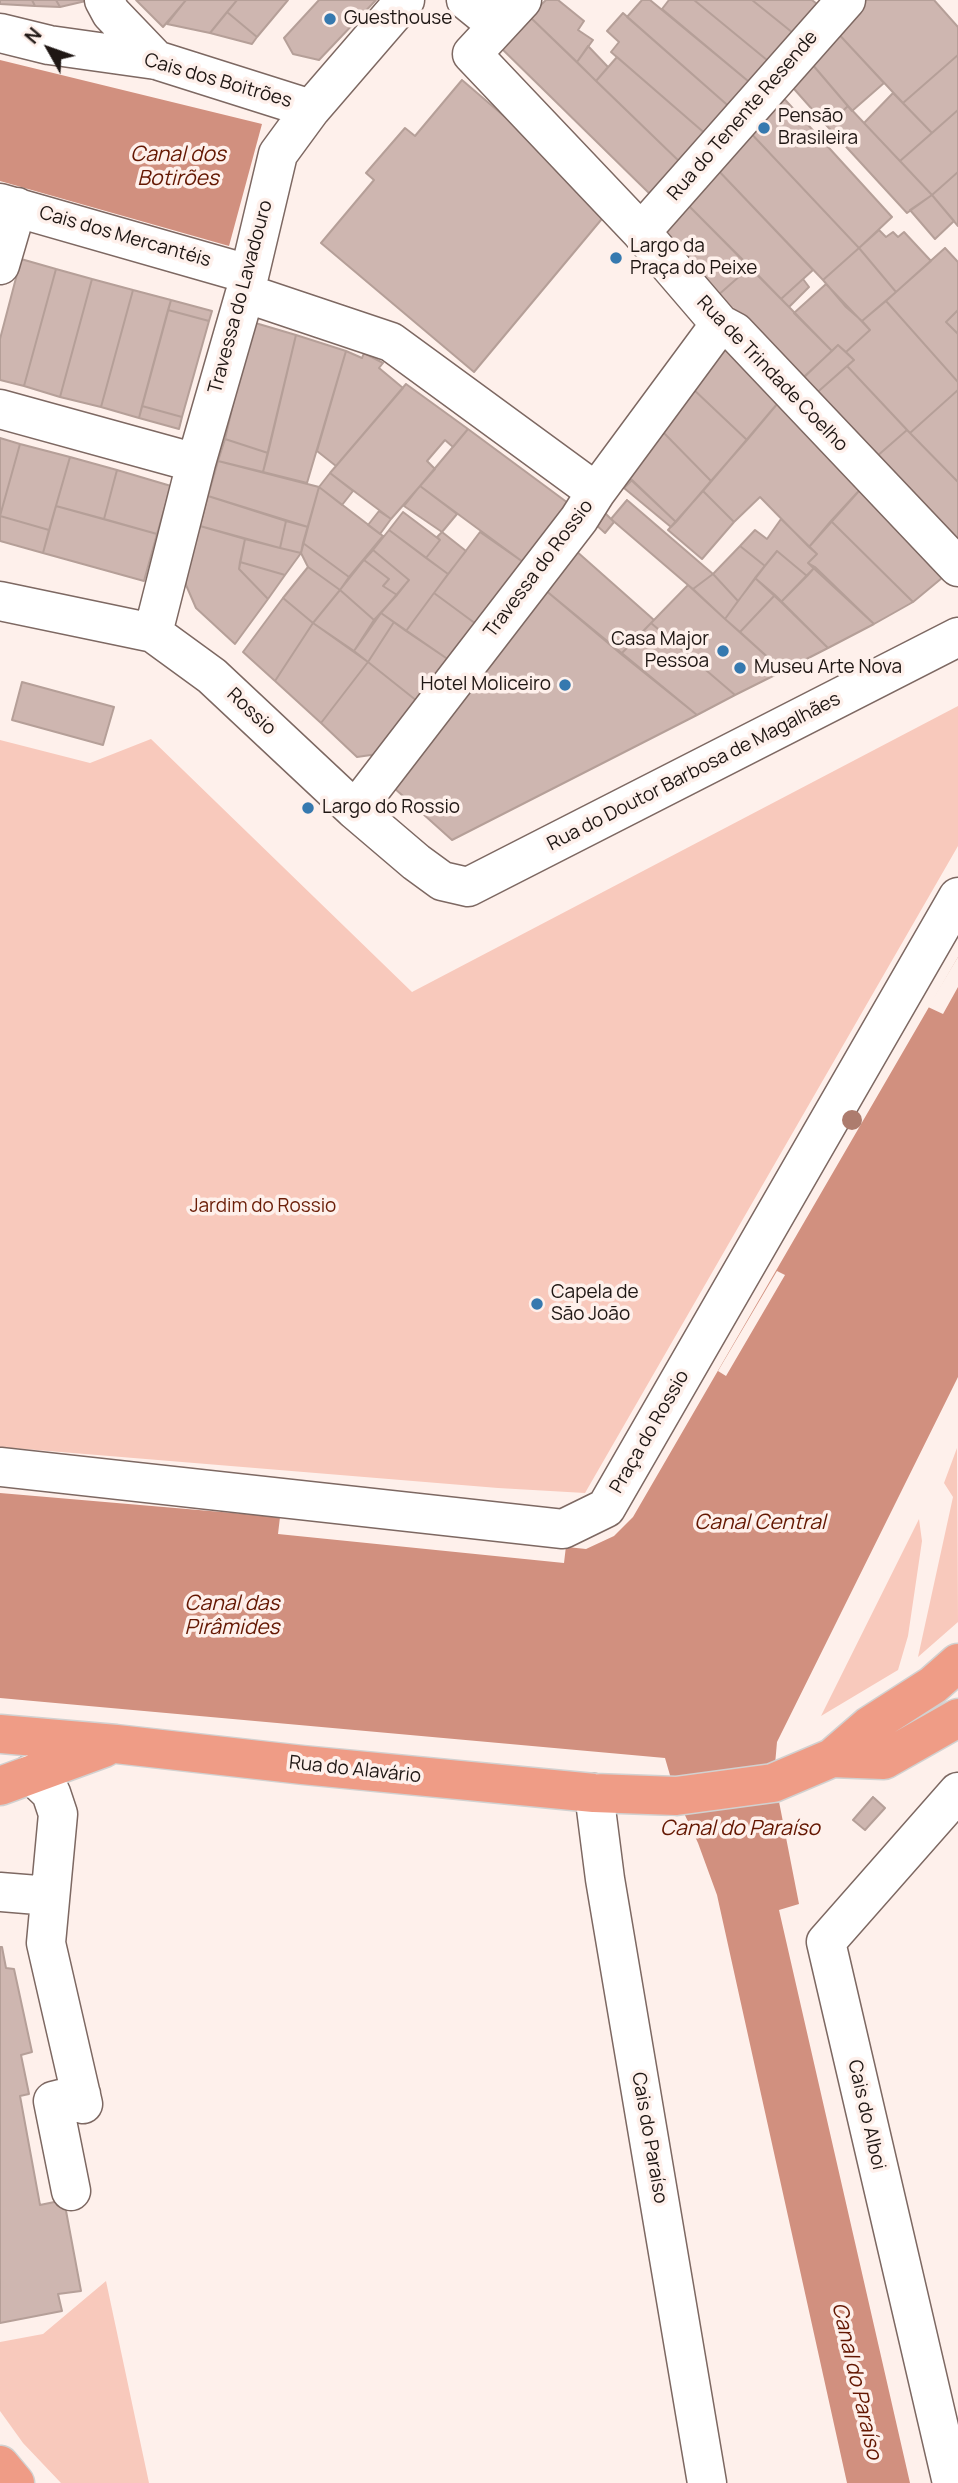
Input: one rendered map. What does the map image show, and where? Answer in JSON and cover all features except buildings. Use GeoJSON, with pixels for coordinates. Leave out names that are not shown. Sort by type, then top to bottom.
{"type":"FeatureCollection","features":[{"type":"Feature","properties":{"kind":"main road"},"geometry":{"type":"LineString","coordinates":[[832,1758],[869,1726],[949,1679]]}},
{"type":"Feature","properties":{"kind":"main road"},"geometry":{"type":"LineString","coordinates":[[832,1758],[884,1760],[958,1718]]}},
{"type":"Feature","properties":{"kind":"main road","name":"Rua do Alavário"},"geometry":{"type":"LineString","coordinates":[[0,1734],[594,1793],[676,1796],[773,1783],[832,1758]]}},
{"type":"Feature","properties":{"kind":"main road"},"geometry":{"type":"LineString","coordinates":[[16,1780],[116,1744]]}},
{"type":"Feature","properties":{"kind":"main road"},"geometry":{"type":"LineString","coordinates":[[0,2465],[15,2483]]}},
{"type":"Feature","properties":{"kind":"street"},"geometry":{"type":"LineString","coordinates":[[104,0],[111,13],[156,60]]}},
{"type":"Feature","properties":{"kind":"street","name":"Travessa do Lavadouro"},"geometry":{"type":"LineString","coordinates":[[153,633],[196,463],[247,284],[278,154],[311,108],[405,0]]}},
{"type":"Feature","properties":{"kind":"street"},"geometry":{"type":"LineString","coordinates":[[466,0],[510,13]]}},
{"type":"Feature","properties":{"kind":"street","name":"Rua do Tenente Resende"},"geometry":{"type":"LineString","coordinates":[[641,232],[846,0]]}},
{"type":"Feature","properties":{"kind":"street","name":"Rua de Trindade Coelho"},"geometry":{"type":"LineString","coordinates":[[510,13],[472,54],[641,232],[720,324],[734,332],[958,567]]}},
{"type":"Feature","properties":{"kind":"street","name":"Cais dos Boitrões"},"geometry":{"type":"LineString","coordinates":[[0,33],[49,45],[156,60],[311,108]]}},
{"type":"Feature","properties":{"kind":"street"},"geometry":{"type":"LineString","coordinates":[[0,265],[8,205]]}},
{"type":"Feature","properties":{"kind":"street","name":"Cais dos Mercantéis"},"geometry":{"type":"LineString","coordinates":[[8,205],[247,284]]}},
{"type":"Feature","properties":{"kind":"street"},"geometry":{"type":"LineString","coordinates":[[247,284],[391,342],[596,492]]}},
{"type":"Feature","properties":{"kind":"street","name":"Travessa do Rossio"},"geometry":{"type":"LineString","coordinates":[[355,810],[579,519],[720,324]]}},
{"type":"Feature","properties":{"kind":"street"},"geometry":{"type":"LineString","coordinates":[[0,409],[196,463]]}},
{"type":"Feature","properties":{"kind":"street","name":"Rossio"},"geometry":{"type":"LineString","coordinates":[[0,601],[153,633],[212,676],[355,810],[416,862],[442,881],[468,887]]}},
{"type":"Feature","properties":{"kind":"street","name":"Rua do Doutor Barbosa de Magalhães"},"geometry":{"type":"LineString","coordinates":[[468,887],[958,637]]}},
{"type":"Feature","properties":{"kind":"street","name":"Praça do Rossio"},"geometry":{"type":"LineString","coordinates":[[0,1467],[563,1529],[606,1508],[958,897]]}},
{"type":"Feature","properties":{"kind":"street"},"geometry":{"type":"LineString","coordinates":[[16,1780],[51,1793],[58,1814],[47,1943],[82,2099],[53,2101],[71,2191]]}},
{"type":"Feature","properties":{"kind":"street","name":"Cais do Alboi"},"geometry":{"type":"LineString","coordinates":[[952,2483],[942,2371],[826,1942],[958,1792]]}},
{"type":"Feature","properties":{"kind":"street","name":"Cais do Paraíso"},"geometry":{"type":"LineString","coordinates":[[594,1793],[605,1878],[707,2483]]}},
{"type":"Feature","properties":{"kind":"street"},"geometry":{"type":"LineString","coordinates":[[0,1892],[50,1896]]}},
{"type":"Feature","properties":{"kind":"green space","name":"Jardim do Rossio"},"geometry":{"type":"Polygon","coordinates":[[[958,706],[958,846],[585,1493],[0,1447],[0,740],[90,763],[151,739],[412,992],[958,706]]]}},
{"type":"Feature","properties":{"kind":"green space"},"geometry":{"type":"Polygon","coordinates":[[[957,1448],[958,1622],[918,1657],[953,1497],[944,1483],[957,1448]]]}},
{"type":"Feature","properties":{"kind":"green space"},"geometry":{"type":"Polygon","coordinates":[[[919,1519],[922,1541],[908,1636],[898,1670],[821,1716],[919,1519]]]}},
{"type":"Feature","properties":{"kind":"green space"},"geometry":{"type":"Polygon","coordinates":[[[106,2281],[149,2483],[61,2483],[23,2443],[0,2411],[0,2342],[43,2334],[106,2281]]]}},
{"type":"Feature","properties":{"kind":"water","name":"Canal dos Botirões"},"geometry":{"type":"Polygon","coordinates":[[[0,60],[262,124],[229,246],[0,181],[0,60]]]}},
{"type":"Feature","properties":{"kind":"water"},"geometry":{"type":"Polygon","coordinates":[[[958,957],[958,1377],[777,1742],[774,1776],[799,1904],[779,1910],[910,2483],[847,2483],[717,1895],[698,1843],[676,1796],[665,1758],[0,1698],[0,1493],[280,1517],[586,1549],[614,1536],[633,1517],[958,957]]]}},
{"type":"Feature","properties":{"kind":"pier"},"geometry":{"type":"Polygon","coordinates":[[[958,957],[958,987],[943,1014],[928,1007],[958,957]]]}},
{"type":"Feature","properties":{"kind":"pier"},"geometry":{"type":"Polygon","coordinates":[[[777,1271],[785,1275],[726,1376],[718,1371],[777,1271]]]}},
{"type":"Feature","properties":{"kind":"pier"},"geometry":{"type":"Polygon","coordinates":[[[280,1517],[566,1546],[564,1563],[278,1534],[280,1517]]]}},
{"type":"Feature","properties":{"kind":"place","name":"Guesthouse"},"geometry":{"type":"Point","coordinates":[330,19]}},
{"type":"Feature","properties":{"kind":"place","name":"Pensão Brasileira"},"geometry":{"type":"Point","coordinates":[764,128]}},
{"type":"Feature","properties":{"kind":"place","name":"Largo da Praça do Peixe"},"geometry":{"type":"Point","coordinates":[616,258]}},
{"type":"Feature","properties":{"kind":"place","name":"Casa Major Pessoa"},"geometry":{"type":"Point","coordinates":[723,651]}},
{"type":"Feature","properties":{"kind":"place","name":"Museu Arte Nova"},"geometry":{"type":"Point","coordinates":[740,668]}},
{"type":"Feature","properties":{"kind":"place","name":"Hotel Moliceiro"},"geometry":{"type":"Point","coordinates":[565,685]}},
{"type":"Feature","properties":{"kind":"place","name":"Largo do Rossio"},"geometry":{"type":"Point","coordinates":[308,808]}},
{"type":"Feature","properties":{"kind":"place","name":"Capela de São João"},"geometry":{"type":"Point","coordinates":[537,1304]}},
{"type":"Feature","properties":{"kind":"water label","name":"Canal Central"},"geometry":{"type":"Point","coordinates":[760,1523]}},
{"type":"Feature","properties":{"kind":"water label","name":"Canal das Pirâmides"},"geometry":{"type":"Point","coordinates":[232,1616]}},
{"type":"Feature","properties":{"kind":"water label","name":"Canal do Paraíso"},"geometry":{"type":"Point","coordinates":[740,1829]}},
{"type":"Feature","properties":{"kind":"water label","name":"Canal do Paraíso"},"geometry":{"type":"Point","coordinates":[856,2381]}}]}
